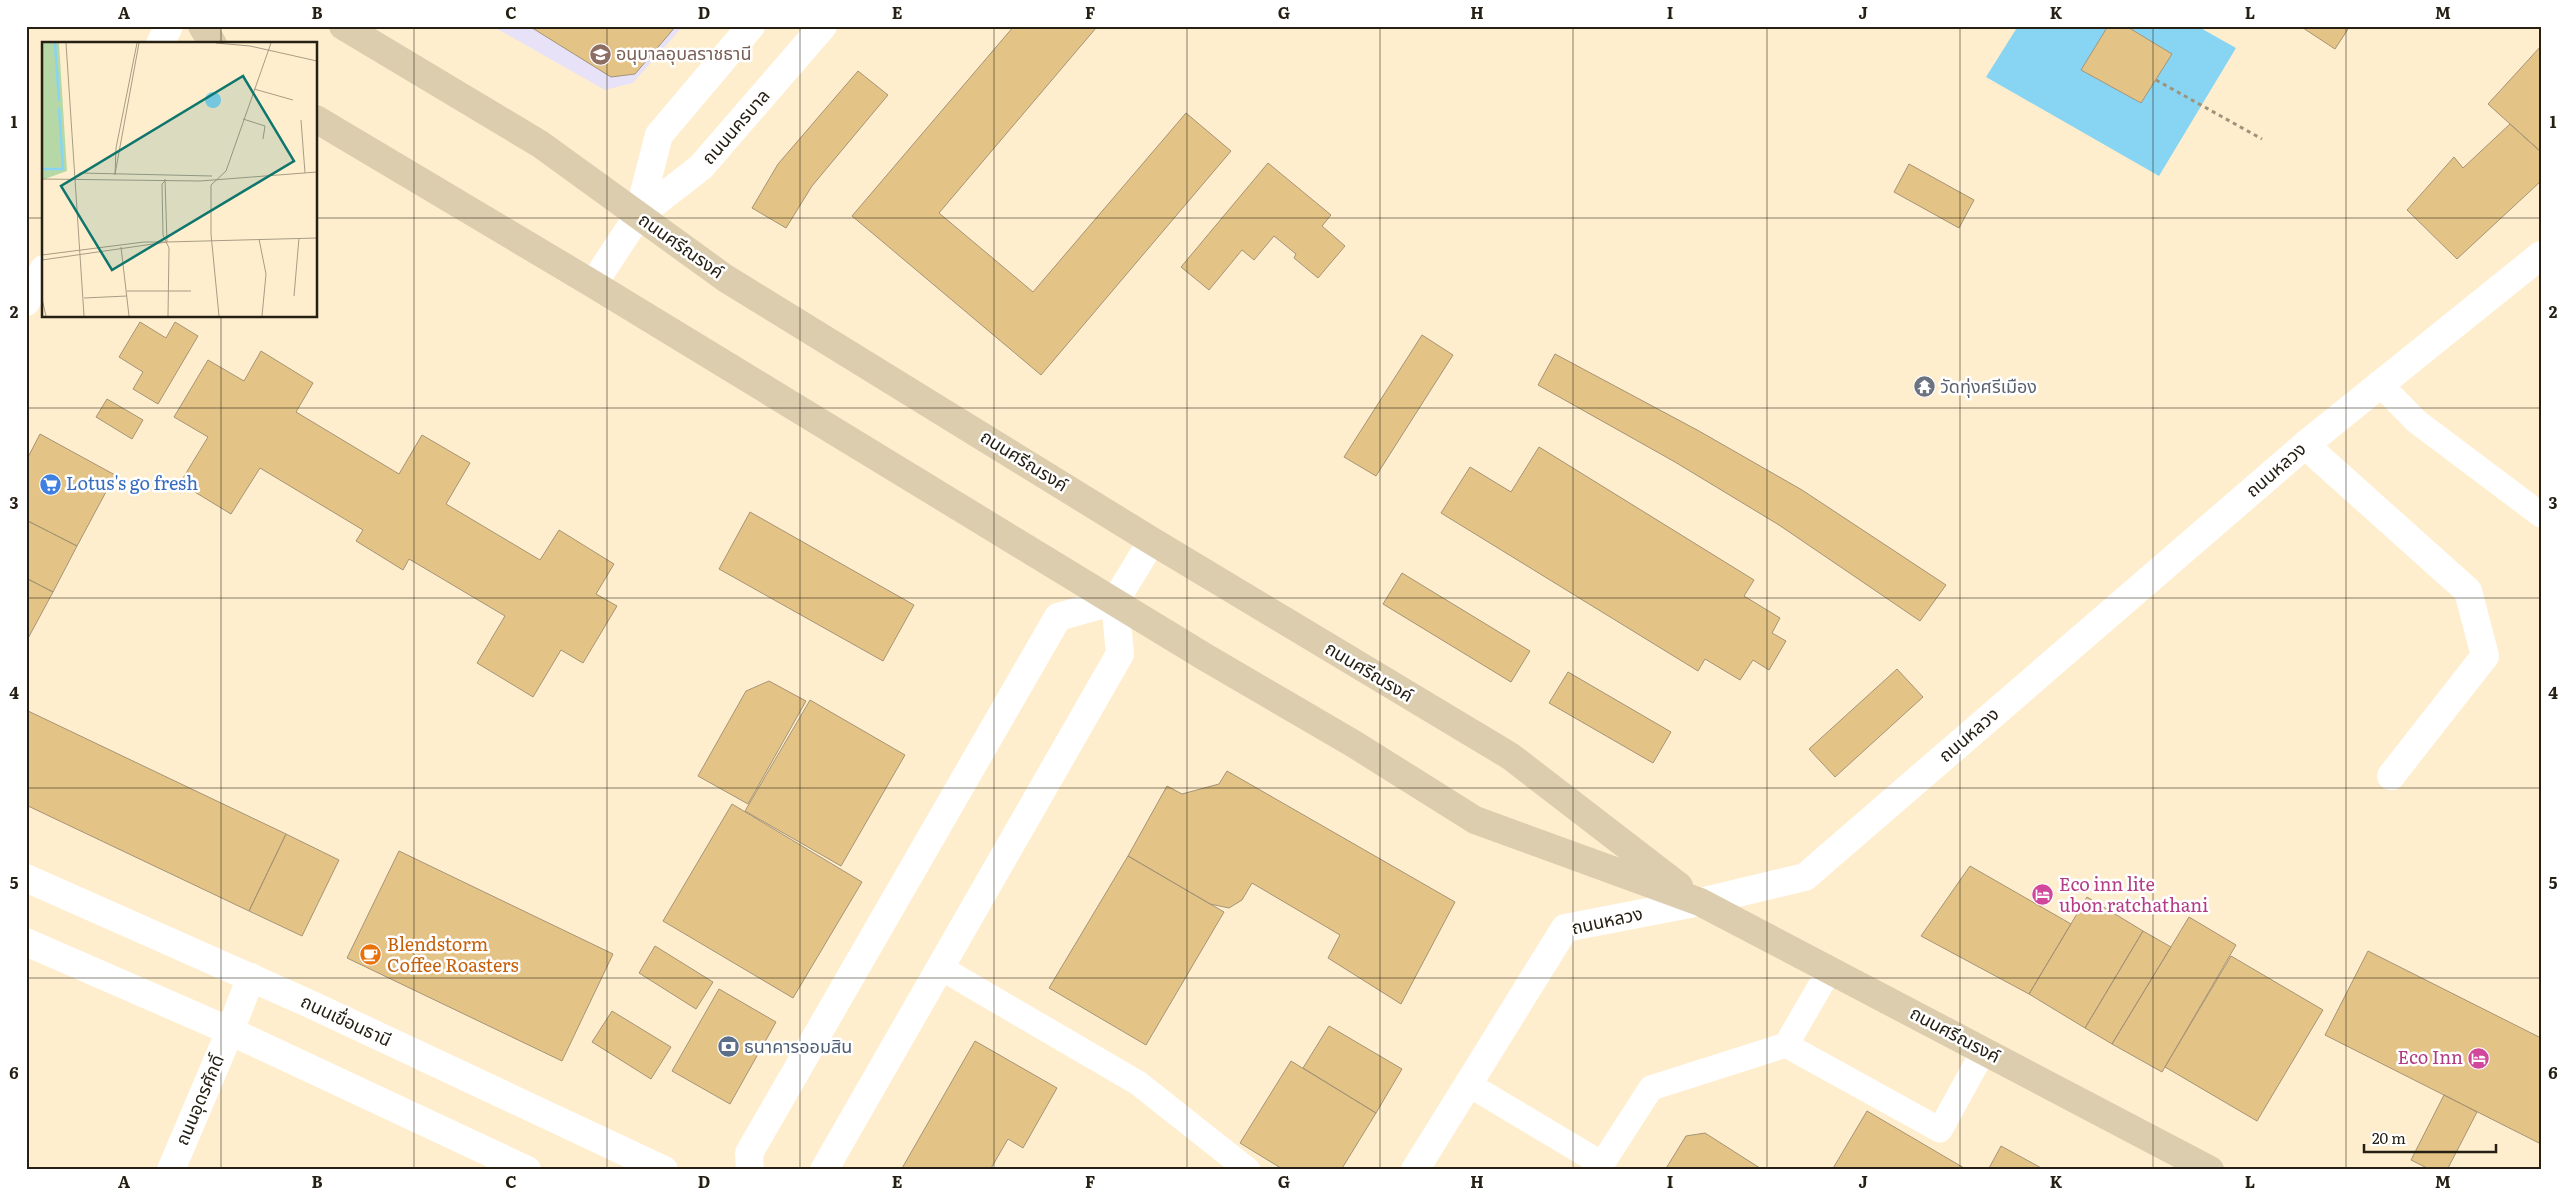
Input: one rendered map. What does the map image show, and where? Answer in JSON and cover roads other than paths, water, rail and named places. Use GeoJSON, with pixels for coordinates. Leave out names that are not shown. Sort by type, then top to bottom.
{"type":"FeatureCollection","features":[{"type":"Feature","properties":{"kind":"main road"},"geometry":{"type":"LineString","coordinates":[[202,26],[212,42]]}},
{"type":"Feature","properties":{"kind":"main road","name":"ถนนศรีณรงค์"},"geometry":{"type":"LineString","coordinates":[[343,26],[540,144],[724,278],[1152,541],[1510,756],[1700,902]]}},
{"type":"Feature","properties":{"kind":"main road","name":"ถนนศรีณรงค์"},"geometry":{"type":"LineString","coordinates":[[318,120],[593,284],[1475,820],[1700,902],[1830,968],[2210,1170]]}},
{"type":"Feature","properties":{"kind":"street"},"geometry":{"type":"LineString","coordinates":[[161,42],[169,26]]}},
{"type":"Feature","properties":{"kind":"street","name":"ถนนนครบาล"},"geometry":{"type":"LineString","coordinates":[[638,216],[659,135],[751,26]]}},
{"type":"Feature","properties":{"kind":"street","name":"ถนนนครบาล"},"geometry":{"type":"LineString","coordinates":[[593,284],[638,216],[701,167],[823,26]]}},
{"type":"Feature","properties":{"kind":"street","name":"ถนนหลวง"},"geometry":{"type":"LineString","coordinates":[[1415,1170],[1565,928],[1700,902],[1804,877],[2305,444],[2541,255]]}},
{"type":"Feature","properties":{"kind":"street"},"geometry":{"type":"LineString","coordinates":[[26,302],[42,272]]}},
{"type":"Feature","properties":{"kind":"street"},"geometry":{"type":"LineString","coordinates":[[2305,444],[2468,591],[2483,647],[2485,656],[2391,776]]}},
{"type":"Feature","properties":{"kind":"street"},"geometry":{"type":"LineString","coordinates":[[824,1170],[1120,654],[1115,601],[1152,541]]}},
{"type":"Feature","properties":{"kind":"street"},"geometry":{"type":"LineString","coordinates":[[750,1170],[749,1152],[1058,617],[1115,601]]}},
{"type":"Feature","properties":{"kind":"street","name":"ถนนเขื่อนธานี"},"geometry":{"type":"LineString","coordinates":[[26,878],[251,978],[664,1170]]}},
{"type":"Feature","properties":{"kind":"street"},"geometry":{"type":"LineString","coordinates":[[26,942],[230,1031],[526,1170]]}},
{"type":"Feature","properties":{"kind":"street","name":"ถนนอุดรศักดิ์"},"geometry":{"type":"LineString","coordinates":[[170,1170],[251,978]]}},
{"type":"Feature","properties":{"kind":"lane"},"geometry":{"type":"LineString","coordinates":[[2380,384],[2416,421],[2541,515]]}},
{"type":"Feature","properties":{"kind":"lane"},"geometry":{"type":"LineString","coordinates":[[941,968],[1138,1083],[1248,1170]]}},
{"type":"Feature","properties":{"kind":"lane"},"geometry":{"type":"LineString","coordinates":[[1468,1084],[1602,1164],[1651,1088],[1786,1045],[1830,968]]}},
{"type":"Feature","properties":{"kind":"lane"},"geometry":{"type":"LineString","coordinates":[[1786,1045],[1940,1130],[1984,1050]]}},
{"type":"Feature","properties":{"kind":"water"},"geometry":{"type":"Polygon","coordinates":[[[2018,26],[2197,26],[2236,48],[2159,176],[1986,77],[2018,26]]]}},
{"type":"Feature","properties":{"kind":"place","name":"อนุบาลอุบลราชธานี"},"geometry":{"type":"Point","coordinates":[600,54]}},
{"type":"Feature","properties":{"kind":"place","name":"วัดทุ่งศรีเมือง"},"geometry":{"type":"Point","coordinates":[1924,387]}},
{"type":"Feature","properties":{"kind":"place","name":"Lotus's go fresh"},"geometry":{"type":"Point","coordinates":[50,484]}},
{"type":"Feature","properties":{"kind":"place","name":"Eco inn lite ubon ratchathani"},"geometry":{"type":"Point","coordinates":[2043,895]}},
{"type":"Feature","properties":{"kind":"place","name":"Blendstorm Coffee Roasters"},"geometry":{"type":"Point","coordinates":[371,955]}},
{"type":"Feature","properties":{"kind":"place","name":"ธนาคารออมสิน"},"geometry":{"type":"Point","coordinates":[728,1047]}},
{"type":"Feature","properties":{"kind":"place","name":"Eco Inn"},"geometry":{"type":"Point","coordinates":[2479,1058]}}]}
